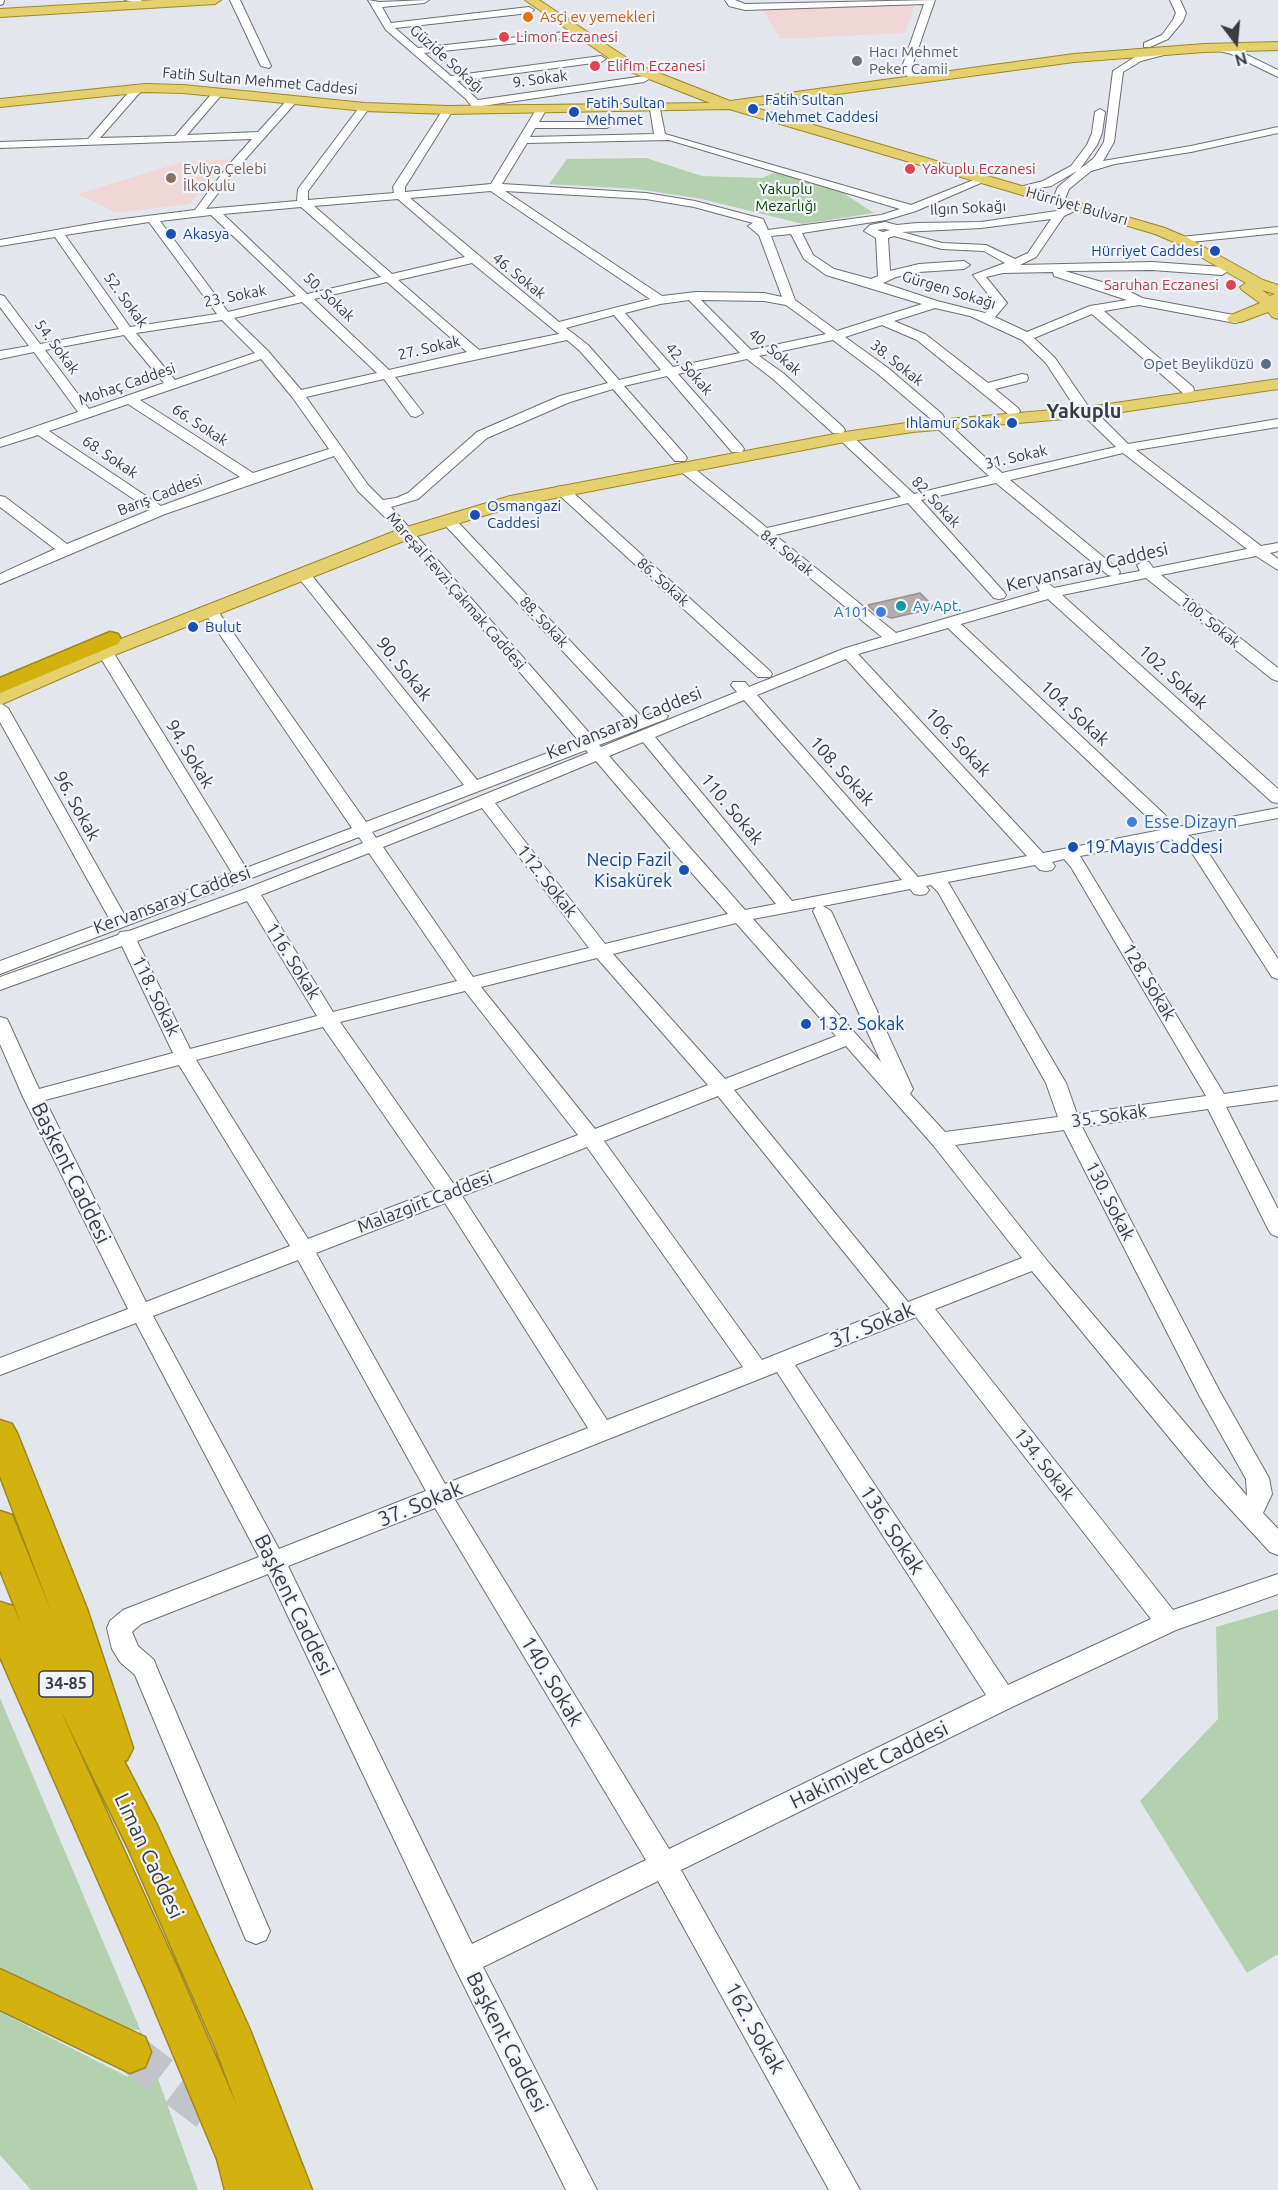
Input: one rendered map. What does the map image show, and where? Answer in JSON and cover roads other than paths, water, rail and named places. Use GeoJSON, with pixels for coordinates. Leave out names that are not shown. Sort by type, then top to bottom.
{"type":"FeatureCollection","features":[{"type":"Feature","properties":{"kind":"highway"},"geometry":{"type":"LineString","coordinates":[[0,676],[108,645]]}},
{"type":"Feature","properties":{"kind":"highway"},"geometry":{"type":"LineString","coordinates":[[0,686],[108,645]]}},
{"type":"Feature","properties":{"kind":"highway"},"geometry":{"type":"LineString","coordinates":[[0,1433],[69,1609],[143,1838]]}},
{"type":"Feature","properties":{"kind":"highway","name":"Liman Caddesi"},"geometry":{"type":"LineString","coordinates":[[0,1525],[50,1650],[143,1838],[235,2045],[290,2190]]}},
{"type":"Feature","properties":{"kind":"highway","name":"Liman Caddesi"},"geometry":{"type":"LineString","coordinates":[[0,1617],[162,1979],[238,2159],[247,2190]]}},
{"type":"Feature","properties":{"kind":"highway"},"geometry":{"type":"LineString","coordinates":[[0,1989],[130,2052]]}},
{"type":"Feature","properties":{"kind":"main road"},"geometry":{"type":"LineString","coordinates":[[0,12],[164,0]]}},
{"type":"Feature","properties":{"kind":"main road"},"geometry":{"type":"LineString","coordinates":[[134,2],[215,0]]}},
{"type":"Feature","properties":{"kind":"main road","name":"Hürriyet Bulvarı"},"geometry":{"type":"LineString","coordinates":[[515,0],[530,5],[631,67],[718,104]]}},
{"type":"Feature","properties":{"kind":"main road","name":"Hürriyet Bulvarı"},"geometry":{"type":"LineString","coordinates":[[530,5],[565,34],[601,59],[644,79],[844,144],[858,144],[985,179],[1020,190],[1059,207],[1077,206],[1135,223],[1185,242],[1257,283],[1276,301]]}},
{"type":"Feature","properties":{"kind":"main road"},"geometry":{"type":"LineString","coordinates":[[914,78],[1071,58],[1118,55],[1152,47],[1278,44]]}},
{"type":"Feature","properties":{"kind":"main road"},"geometry":{"type":"LineString","coordinates":[[718,104],[1152,47],[1278,44]]}},
{"type":"Feature","properties":{"kind":"main road"},"geometry":{"type":"LineString","coordinates":[[1118,55],[1152,47]]}},
{"type":"Feature","properties":{"kind":"main road"},"geometry":{"type":"LineString","coordinates":[[1071,58],[1093,60],[1104,64],[1107,68]]}},
{"type":"Feature","properties":{"kind":"main road","name":"Fatih Sultan Mehmet Caddesi"},"geometry":{"type":"LineString","coordinates":[[0,103],[138,88],[219,92],[365,106],[448,110],[478,107],[541,110],[655,109],[718,104]]}},
{"type":"Feature","properties":{"kind":"main road","name":"Fatih Sultan Mehmet Caddesi"},"geometry":{"type":"LineString","coordinates":[[518,109],[582,105],[718,104]]}},
{"type":"Feature","properties":{"kind":"main road","name":"Hürriyet Bulvarı"},"geometry":{"type":"LineString","coordinates":[[1185,242],[1222,271],[1276,301]]}},
{"type":"Feature","properties":{"kind":"main road"},"geometry":{"type":"LineString","coordinates":[[1222,271],[1246,276]]}},
{"type":"Feature","properties":{"kind":"main road"},"geometry":{"type":"LineString","coordinates":[[1235,320],[1276,301]]}},
{"type":"Feature","properties":{"kind":"main road"},"geometry":{"type":"LineString","coordinates":[[1235,320],[1265,327]]}},
{"type":"Feature","properties":{"kind":"main road"},"geometry":{"type":"LineString","coordinates":[[108,645],[210,610],[303,574],[404,529],[448,520],[516,500],[737,449],[1013,411],[1085,409],[1188,390],[1275,383]]}},
{"type":"Feature","properties":{"kind":"main road"},"geometry":{"type":"LineString","coordinates":[[939,421],[1085,409],[1275,383]]}},
{"type":"Feature","properties":{"kind":"main road"},"geometry":{"type":"LineString","coordinates":[[0,699],[108,645],[404,529],[516,488],[682,462],[841,433]]}},
{"type":"Feature","properties":{"kind":"street"},"geometry":{"type":"LineString","coordinates":[[235,0],[266,66]]}},
{"type":"Feature","properties":{"kind":"street"},"geometry":{"type":"LineString","coordinates":[[374,3],[424,0]]}},
{"type":"Feature","properties":{"kind":"street"},"geometry":{"type":"LineString","coordinates":[[730,0],[732,4],[745,7],[929,1],[906,70],[914,78]]}},
{"type":"Feature","properties":{"kind":"street"},"geometry":{"type":"LineString","coordinates":[[1020,190],[1047,184],[1102,154],[1109,142],[1118,71],[1138,59],[1165,37],[1178,21],[1181,13],[1175,0]]}},
{"type":"Feature","properties":{"kind":"street","name":"Güzide Sokağı"},"geometry":{"type":"LineString","coordinates":[[374,3],[388,26],[478,107]]}},
{"type":"Feature","properties":{"kind":"street"},"geometry":{"type":"LineString","coordinates":[[388,26],[530,5]]}},
{"type":"Feature","properties":{"kind":"street"},"geometry":{"type":"LineString","coordinates":[[1152,47],[1178,34],[1178,21]]}},
{"type":"Feature","properties":{"kind":"street"},"geometry":{"type":"LineString","coordinates":[[417,51],[565,34]]}},
{"type":"Feature","properties":{"kind":"street"},"geometry":{"type":"LineString","coordinates":[[1251,46],[1245,50],[1276,69]]}},
{"type":"Feature","properties":{"kind":"street"},"geometry":{"type":"LineString","coordinates":[[1215,47],[1276,69]]}},
{"type":"Feature","properties":{"kind":"street"},"geometry":{"type":"LineString","coordinates":[[1107,68],[1118,55]]}},
{"type":"Feature","properties":{"kind":"street"},"geometry":{"type":"LineString","coordinates":[[449,79],[601,59]]}},
{"type":"Feature","properties":{"kind":"street","name":"9. Sokak"},"geometry":{"type":"LineString","coordinates":[[478,107],[644,79]]}},
{"type":"Feature","properties":{"kind":"street"},"geometry":{"type":"LineString","coordinates":[[92,141],[138,88]]}},
{"type":"Feature","properties":{"kind":"street"},"geometry":{"type":"LineString","coordinates":[[178,139],[219,92]]}},
{"type":"Feature","properties":{"kind":"street"},"geometry":{"type":"LineString","coordinates":[[200,213],[201,207],[208,198],[293,100]]}},
{"type":"Feature","properties":{"kind":"street"},"geometry":{"type":"LineString","coordinates":[[979,274],[1009,266],[1032,255],[1059,207],[1064,187],[1083,165],[1098,128],[1101,102]]}},
{"type":"Feature","properties":{"kind":"street"},"geometry":{"type":"LineString","coordinates":[[365,106],[302,191],[303,203],[476,354]]}},
{"type":"Feature","properties":{"kind":"street"},"geometry":{"type":"LineString","coordinates":[[655,109],[655,129]]}},
{"type":"Feature","properties":{"kind":"street"},"geometry":{"type":"LineString","coordinates":[[400,195],[399,188],[448,110]]}},
{"type":"Feature","properties":{"kind":"street"},"geometry":{"type":"LineString","coordinates":[[495,187],[541,110]]}},
{"type":"Feature","properties":{"kind":"street"},"geometry":{"type":"LineString","coordinates":[[532,125],[623,125]]}},
{"type":"Feature","properties":{"kind":"street"},"geometry":{"type":"LineString","coordinates":[[1098,128],[1111,129]]}},
{"type":"Feature","properties":{"kind":"street"},"geometry":{"type":"LineString","coordinates":[[522,140],[655,129],[681,141],[912,209]]}},
{"type":"Feature","properties":{"kind":"street"},"geometry":{"type":"LineString","coordinates":[[1083,165],[1150,155],[1278,130]]}},
{"type":"Feature","properties":{"kind":"street"},"geometry":{"type":"LineString","coordinates":[[0,145],[261,135]]}},
{"type":"Feature","properties":{"kind":"street"},"geometry":{"type":"LineString","coordinates":[[1102,154],[1150,155]]}},
{"type":"Feature","properties":{"kind":"street"},"geometry":{"type":"LineString","coordinates":[[884,277],[888,228],[912,209],[985,179]]}},
{"type":"Feature","properties":{"kind":"street"},"geometry":{"type":"LineString","coordinates":[[495,187],[674,202],[747,222],[763,233],[835,226],[888,228],[942,246],[986,248],[1009,266],[1044,268],[1152,266],[1222,271]]}},
{"type":"Feature","properties":{"kind":"street"},"geometry":{"type":"LineString","coordinates":[[495,187],[496,190],[660,300]]}},
{"type":"Feature","properties":{"kind":"street"},"geometry":{"type":"LineString","coordinates":[[0,243],[152,218],[495,187],[666,198],[794,230]]}},
{"type":"Feature","properties":{"kind":"street","name":"46. Sokak"},"geometry":{"type":"LineString","coordinates":[[400,195],[474,259],[584,348],[682,462]]}},
{"type":"Feature","properties":{"kind":"street","name":"Ilgın Sokağı"},"geometry":{"type":"LineString","coordinates":[[888,228],[981,225],[1059,207]]}},
{"type":"Feature","properties":{"kind":"street","name":"50. Sokak"},"geometry":{"type":"LineString","coordinates":[[214,212],[387,375],[416,413]]}},
{"type":"Feature","properties":{"kind":"street","name":"Mareşal Fevzi Çakmak Caddesi"},"geometry":{"type":"LineString","coordinates":[[152,218],[225,316],[264,354],[298,395],[335,451],[379,506],[404,529],[594,749],[940,1140],[1035,1261],[1217,1479],[1278,1545]]}},
{"type":"Feature","properties":{"kind":"street"},"geometry":{"type":"LineString","coordinates":[[752,219],[762,224],[763,233],[790,302]]}},
{"type":"Feature","properties":{"kind":"street","name":"Gürgen Sokağı"},"geometry":{"type":"LineString","coordinates":[[794,230],[808,257],[818,266],[830,272],[872,282],[934,304],[987,318],[1026,337],[1051,361],[1085,409],[1127,450],[1278,566]]}},
{"type":"Feature","properties":{"kind":"street"},"geometry":{"type":"LineString","coordinates":[[1185,242],[1278,230]]}},
{"type":"Feature","properties":{"kind":"street","name":"52. Sokak"},"geometry":{"type":"LineString","coordinates":[[57,232],[127,331],[172,385]]}},
{"type":"Feature","properties":{"kind":"street"},"geometry":{"type":"LineString","coordinates":[[942,246],[964,265],[979,274],[1001,303],[998,309],[987,318]]}},
{"type":"Feature","properties":{"kind":"street"},"geometry":{"type":"LineString","coordinates":[[1032,255],[1044,268],[1121,292],[1139,301],[1235,320]]}},
{"type":"Feature","properties":{"kind":"street","name":"23. Sokak"},"geometry":{"type":"LineString","coordinates":[[0,355],[127,331],[225,316],[474,259]]}},
{"type":"Feature","properties":{"kind":"street"},"geometry":{"type":"LineString","coordinates":[[872,282],[919,268],[964,265]]}},
{"type":"Feature","properties":{"kind":"street"},"geometry":{"type":"LineString","coordinates":[[558,326],[660,300],[693,297],[764,297],[778,295],[784,287]]}},
{"type":"Feature","properties":{"kind":"street","name":"40. Sokak"},"geometry":{"type":"LineString","coordinates":[[693,297],[748,354],[778,376],[841,433]]}},
{"type":"Feature","properties":{"kind":"street"},"geometry":{"type":"LineString","coordinates":[[764,297],[790,302]]}},
{"type":"Feature","properties":{"kind":"street","name":"54. Sokak"},"geometry":{"type":"LineString","coordinates":[[0,299],[87,415]]}},
{"type":"Feature","properties":{"kind":"street"},"geometry":{"type":"LineString","coordinates":[[1026,337],[1094,309],[1139,301]]}},
{"type":"Feature","properties":{"kind":"street","name":"38. Sokak"},"geometry":{"type":"LineString","coordinates":[[790,302],[883,371],[999,478],[1113,572]]}},
{"type":"Feature","properties":{"kind":"street"},"geometry":{"type":"LineString","coordinates":[[379,506],[399,502],[413,496],[482,435],[565,399],[614,384],[835,336],[934,304]]}},
{"type":"Feature","properties":{"kind":"street"},"geometry":{"type":"LineString","coordinates":[[1094,309],[1188,390]]}},
{"type":"Feature","properties":{"kind":"street","name":"42. Sokak"},"geometry":{"type":"LineString","coordinates":[[617,311],[737,449]]}},
{"type":"Feature","properties":{"kind":"street"},"geometry":{"type":"LineString","coordinates":[[884,321],[921,337],[1013,411]]}},
{"type":"Feature","properties":{"kind":"street","name":"27. Sokak"},"geometry":{"type":"LineString","coordinates":[[298,395],[476,354],[569,336]]}},
{"type":"Feature","properties":{"kind":"street","name":"Mohaç Caddesi"},"geometry":{"type":"LineString","coordinates":[[0,443],[264,354]]}},
{"type":"Feature","properties":{"kind":"street"},"geometry":{"type":"LineString","coordinates":[[986,387],[1022,378]]}},
{"type":"Feature","properties":{"kind":"street","name":"66. Sokak"},"geometry":{"type":"LineString","coordinates":[[130,400],[251,478]]}},
{"type":"Feature","properties":{"kind":"street","name":"31. Sokak"},"geometry":{"type":"LineString","coordinates":[[763,533],[1141,445],[1278,423]]}},
{"type":"Feature","properties":{"kind":"street","name":"68. Sokak"},"geometry":{"type":"LineString","coordinates":[[41,431],[160,512]]}},
{"type":"Feature","properties":{"kind":"street","name":"82. Sokak"},"geometry":{"type":"LineString","coordinates":[[841,433],[911,498],[999,595]]}},
{"type":"Feature","properties":{"kind":"street","name":"Barış Caddesi"},"geometry":{"type":"LineString","coordinates":[[0,580],[65,550],[160,512],[251,478],[335,451]]}},
{"type":"Feature","properties":{"kind":"street","name":"84. Sokak"},"geometry":{"type":"LineString","coordinates":[[682,462],[763,533],[887,634]]}},
{"type":"Feature","properties":{"kind":"street","name":"86. Sokak"},"geometry":{"type":"LineString","coordinates":[[562,490],[764,674]]}},
{"type":"Feature","properties":{"kind":"street"},"geometry":{"type":"LineString","coordinates":[[0,500],[65,550]]}},
{"type":"Feature","properties":{"kind":"street","name":"88. Sokak"},"geometry":{"type":"LineString","coordinates":[[448,520],[643,730]]}},
{"type":"Feature","properties":{"kind":"street","name":"Kervansaray Caddesi"},"geometry":{"type":"LineString","coordinates":[[1255,548],[1278,539]]}},
{"type":"Feature","properties":{"kind":"street","name":"Kervansaray Caddesi"},"geometry":{"type":"LineString","coordinates":[[0,984],[242,876],[366,837],[480,795],[743,689],[848,652],[887,634],[999,595],[1046,589],[1255,548],[1278,547]]}},
{"type":"Feature","properties":{"kind":"street","name":"Kervansaray Caddesi"},"geometry":{"type":"LineString","coordinates":[[743,689],[764,674],[840,643],[949,621],[1046,589],[1113,572],[1146,569]]}},
{"type":"Feature","properties":{"kind":"street","name":"100. Sokak"},"geometry":{"type":"LineString","coordinates":[[1146,569],[1278,676]]}},
{"type":"Feature","properties":{"kind":"street","name":"90. Sokak"},"geometry":{"type":"LineString","coordinates":[[303,574],[480,795]]}},
{"type":"Feature","properties":{"kind":"street","name":"102. Sokak"},"geometry":{"type":"LineString","coordinates":[[1046,589],[1278,798]]}},
{"type":"Feature","properties":{"kind":"street"},"geometry":{"type":"LineString","coordinates":[[210,610],[473,989],[592,1139],[757,1370]]}},
{"type":"Feature","properties":{"kind":"street","name":"104. Sokak"},"geometry":{"type":"LineString","coordinates":[[949,621],[1180,837],[1198,850],[1278,973]]}},
{"type":"Feature","properties":{"kind":"street","name":"94. Sokak"},"geometry":{"type":"LineString","coordinates":[[108,645],[242,876]]}},
{"type":"Feature","properties":{"kind":"street","name":"106. Sokak"},"geometry":{"type":"LineString","coordinates":[[848,652],[1044,863]]}},
{"type":"Feature","properties":{"kind":"street","name":"108. Sokak"},"geometry":{"type":"LineString","coordinates":[[743,689],[918,887]]}},
{"type":"Feature","properties":{"kind":"street","name":"96. Sokak"},"geometry":{"type":"LineString","coordinates":[[0,708],[123,929]]}},
{"type":"Feature","properties":{"kind":"street","name":"110. Sokak"},"geometry":{"type":"LineString","coordinates":[[643,730],[788,907]]}},
{"type":"Feature","properties":{"kind":"street","name":"112. Sokak"},"geometry":{"type":"LineString","coordinates":[[480,795],[605,956],[721,1087]]}},
{"type":"Feature","properties":{"kind":"street"},"geometry":{"type":"LineString","coordinates":[[36,1103],[332,1024],[746,921],[788,907],[940,884],[1180,837],[1278,813]]}},
{"type":"Feature","properties":{"kind":"street"},"geometry":{"type":"LineString","coordinates":[[1180,837],[1278,823]]}},
{"type":"Feature","properties":{"kind":"street","name":"Kervansaray Caddesi"},"geometry":{"type":"LineString","coordinates":[[0,968],[251,892],[366,837]]}},
{"type":"Feature","properties":{"kind":"street","name":"128. Sokak"},"geometry":{"type":"LineString","coordinates":[[1073,858],[1216,1101],[1278,1229]]}},
{"type":"Feature","properties":{"kind":"street","name":"130. Sokak"},"geometry":{"type":"LineString","coordinates":[[940,884],[1056,1083],[1070,1122],[1210,1395],[1257,1478],[1260,1494],[1254,1508],[1247,1512]]}},
{"type":"Feature","properties":{"kind":"street"},"geometry":{"type":"LineString","coordinates":[[746,921],[822,911],[918,887]]}},
{"type":"Feature","properties":{"kind":"street","name":"116. Sokak"},"geometry":{"type":"LineString","coordinates":[[251,892],[332,1024],[449,1192],[603,1431]]}},
{"type":"Feature","properties":{"kind":"street"},"geometry":{"type":"LineString","coordinates":[[822,911],[911,1107]]}},
{"type":"Feature","properties":{"kind":"street","name":"118. Sokak"},"geometry":{"type":"LineString","coordinates":[[123,929],[187,1062],[303,1250]]}},
{"type":"Feature","properties":{"kind":"street","name":"Başkent Caddesi"},"geometry":{"type":"LineString","coordinates":[[0,1023],[36,1103],[141,1313],[274,1562],[466,1961],[582,2190]]}},
{"type":"Feature","properties":{"kind":"street","name":"Malazgirt Caddesi"},"geometry":{"type":"LineString","coordinates":[[0,1367],[849,1038]]}},
{"type":"Feature","properties":{"kind":"street","name":"134. Sokak"},"geometry":{"type":"LineString","coordinates":[[721,1087],[912,1309],[1168,1622]]}},
{"type":"Feature","properties":{"kind":"street","name":"35. Sokak"},"geometry":{"type":"LineString","coordinates":[[940,1140],[1278,1093]]}},
{"type":"Feature","properties":{"kind":"street","name":"140. Sokak"},"geometry":{"type":"LineString","coordinates":[[303,1250],[440,1496],[664,1865]]}},
{"type":"Feature","properties":{"kind":"street","name":"37. Sokak"},"geometry":{"type":"LineString","coordinates":[[256,1931],[145,1668],[129,1654],[121,1642],[119,1628],[132,1617],[1035,1261]]}},
{"type":"Feature","properties":{"kind":"street","name":"136. Sokak"},"geometry":{"type":"LineString","coordinates":[[781,1361],[1003,1699]]}},
{"type":"Feature","properties":{"kind":"street","name":"Hakimiyet Caddesi"},"geometry":{"type":"LineString","coordinates":[[466,1961],[1003,1699],[1168,1622],[1278,1584]]}},
{"type":"Feature","properties":{"kind":"street","name":"162. Sokak"},"geometry":{"type":"LineString","coordinates":[[664,1865],[845,2190]]}},
{"type":"Feature","properties":{"kind":"tunnel"},"geometry":{"type":"LineString","coordinates":[[130,2052],[222,2122]]}},
{"type":"Feature","properties":{"kind":"place","name":"Asçi ev yemekleri"},"geometry":{"type":"Point","coordinates":[528,17]}},
{"type":"Feature","properties":{"kind":"place","name":"Limon Eczanesi"},"geometry":{"type":"Point","coordinates":[504,37]}},
{"type":"Feature","properties":{"kind":"place","name":"Hacı Mehmet Peker Camii"},"geometry":{"type":"Point","coordinates":[857,61]}},
{"type":"Feature","properties":{"kind":"place","name":"Elifim Eczanesi"},"geometry":{"type":"Point","coordinates":[595,66]}},
{"type":"Feature","properties":{"kind":"place","name":"Fatih Sultan Mehmet Caddesi"},"geometry":{"type":"Point","coordinates":[753,109]}},
{"type":"Feature","properties":{"kind":"place","name":"Fatih Sultan Mehmet"},"geometry":{"type":"Point","coordinates":[574,112]}},
{"type":"Feature","properties":{"kind":"place","name":"Yakuplu Eczanesi"},"geometry":{"type":"Point","coordinates":[910,169]}},
{"type":"Feature","properties":{"kind":"place","name":"Evliya Çelebi İlkokulu"},"geometry":{"type":"Point","coordinates":[171,178]}},
{"type":"Feature","properties":{"kind":"place","name":"Akasya"},"geometry":{"type":"Point","coordinates":[171,234]}},
{"type":"Feature","properties":{"kind":"place","name":"Hürriyet Caddesi"},"geometry":{"type":"Point","coordinates":[1215,251]}},
{"type":"Feature","properties":{"kind":"place","name":"Saruhan Eczanesi"},"geometry":{"type":"Point","coordinates":[1231,285]}},
{"type":"Feature","properties":{"kind":"place","name":"Opet Beylikdüzü"},"geometry":{"type":"Point","coordinates":[1266,364]}},
{"type":"Feature","properties":{"kind":"place","name":"Ihlamur Sokak"},"geometry":{"type":"Point","coordinates":[1012,423]}},
{"type":"Feature","properties":{"kind":"place","name":"Osmangazi Caddesi"},"geometry":{"type":"Point","coordinates":[475,515]}},
{"type":"Feature","properties":{"kind":"place","name":"Ay Apt."},"geometry":{"type":"Point","coordinates":[901,606]}},
{"type":"Feature","properties":{"kind":"place","name":"A101"},"geometry":{"type":"Point","coordinates":[881,612]}},
{"type":"Feature","properties":{"kind":"place","name":"Bulut"},"geometry":{"type":"Point","coordinates":[193,627]}},
{"type":"Feature","properties":{"kind":"place","name":"Esse Dizayn"},"geometry":{"type":"Point","coordinates":[1132,822]}},
{"type":"Feature","properties":{"kind":"place","name":"19 Mayıs Caddesi"},"geometry":{"type":"Point","coordinates":[1073,847]}},
{"type":"Feature","properties":{"kind":"place","name":"Necip Fazil Kisakürek"},"geometry":{"type":"Point","coordinates":[684,870]}},
{"type":"Feature","properties":{"kind":"place","name":"132. Sokak"},"geometry":{"type":"Point","coordinates":[806,1024]}},
{"type":"Feature","properties":{"kind":"district","name":"Yakuplu"},"geometry":{"type":"Point","coordinates":[1084,411]}},
{"type":"Feature","properties":{"kind":"park label","name":"Yakuplu Mezarlığı"},"geometry":{"type":"Point","coordinates":[786,198]}}]}
